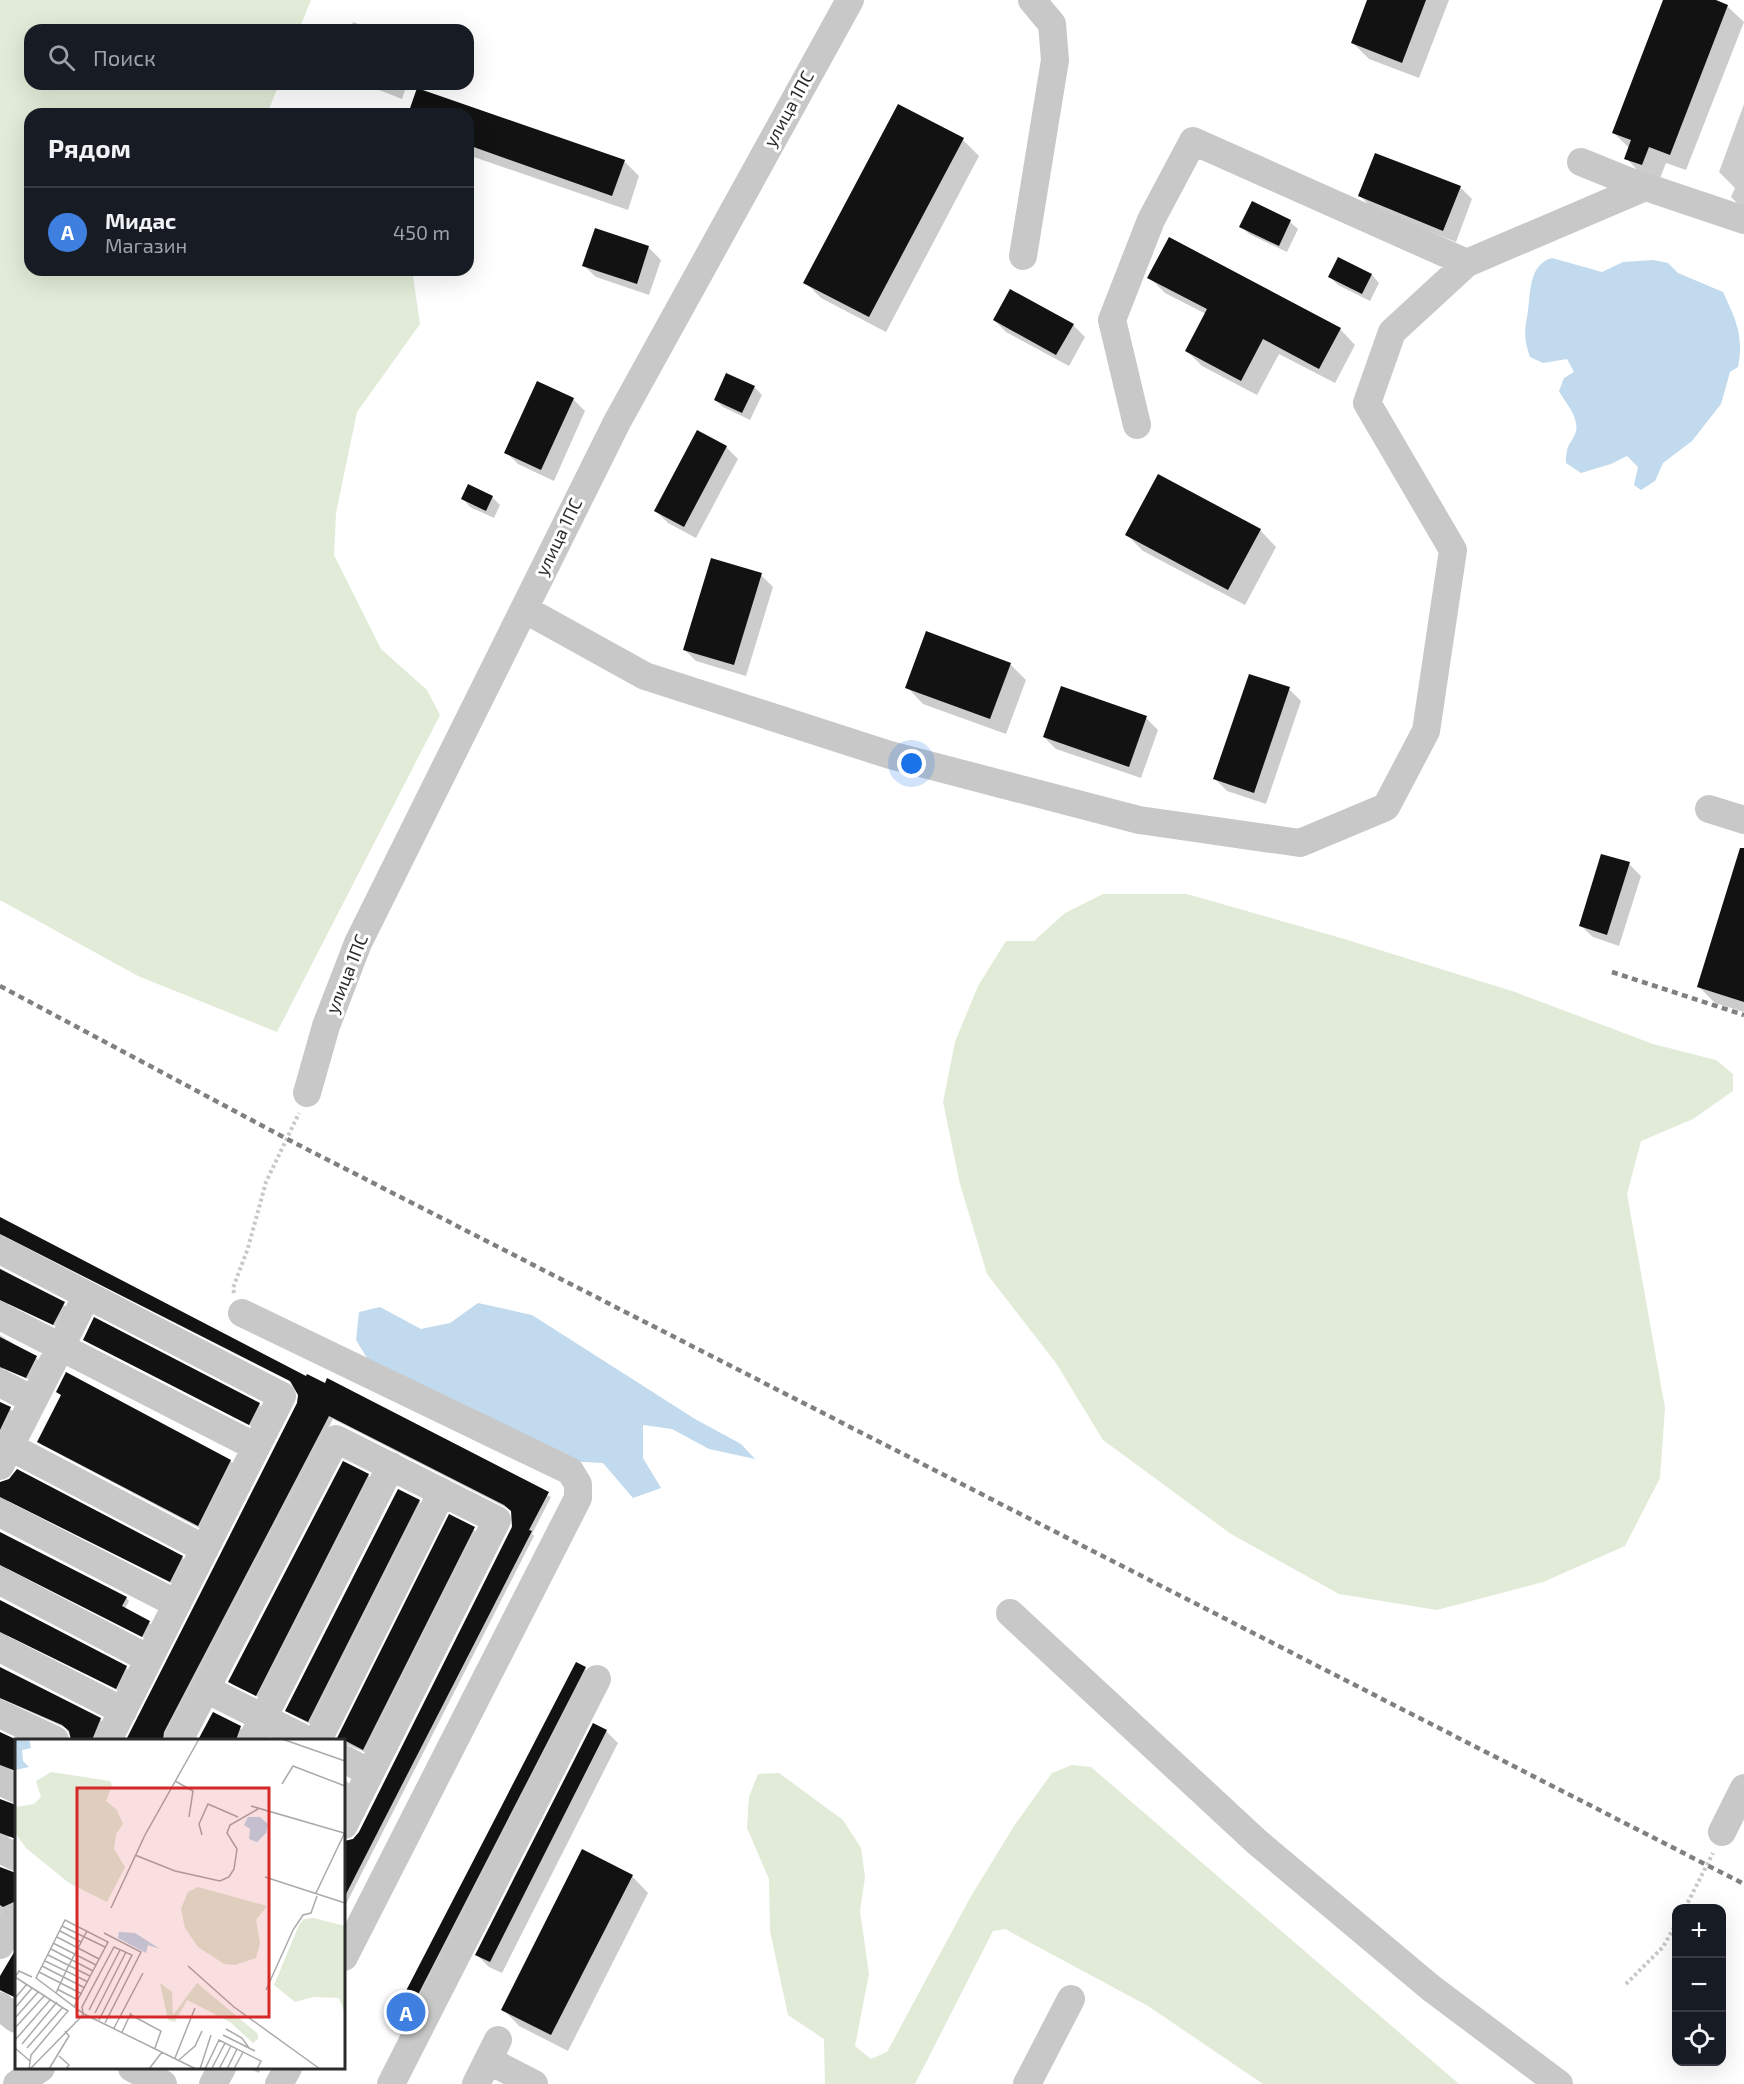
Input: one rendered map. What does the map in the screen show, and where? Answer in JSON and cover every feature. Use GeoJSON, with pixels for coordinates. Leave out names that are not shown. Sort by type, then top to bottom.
{"type":"FeatureCollection","features":[{"type":"Feature","properties":{"kind":"street","name":"улица 1ПС"},"geometry":{"type":"LineString","coordinates":[[307,1093],[326,1026],[358,943],[617,422],[850,0]]}},
{"type":"Feature","properties":{"kind":"street"},"geometry":{"type":"LineString","coordinates":[[1023,256],[1055,60],[1052,24],[1032,0]]}},
{"type":"Feature","properties":{"kind":"street"},"geometry":{"type":"LineString","coordinates":[[1137,425],[1112,320],[1151,220],[1194,141],[1467,263]]}},
{"type":"Feature","properties":{"kind":"street"},"geometry":{"type":"LineString","coordinates":[[1581,162],[1744,220]]}},
{"type":"Feature","properties":{"kind":"street"},"geometry":{"type":"LineString","coordinates":[[524,609],[645,676],[890,755],[1140,820],[1300,843],[1386,807],[1426,731],[1453,550],[1367,403],[1392,332],[1467,263],[1646,187]]}},
{"type":"Feature","properties":{"kind":"street"},"geometry":{"type":"LineString","coordinates":[[1709,809],[1744,820]]}},
{"type":"Feature","properties":{"kind":"street"},"geometry":{"type":"LineString","coordinates":[[0,1250],[282,1396],[109,1739]]}},
{"type":"Feature","properties":{"kind":"street"},"geometry":{"type":"LineString","coordinates":[[2,1455],[87,1295]]}},
{"type":"Feature","properties":{"kind":"street"},"geometry":{"type":"LineString","coordinates":[[242,1313],[570,1471],[578,1484],[578,1498],[345,1955]]}},
{"type":"Feature","properties":{"kind":"street"},"geometry":{"type":"LineString","coordinates":[[0,1316],[256,1447]]}},
{"type":"Feature","properties":{"kind":"street"},"geometry":{"type":"LineString","coordinates":[[0,1383],[33,1400]]}},
{"type":"Feature","properties":{"kind":"street"},"geometry":{"type":"LineString","coordinates":[[181,1739],[336,1438],[497,1520],[345,1823]]}},
{"type":"Feature","properties":{"kind":"street"},"geometry":{"type":"LineString","coordinates":[[2,1455],[20,1452],[205,1549]]}},
{"type":"Feature","properties":{"kind":"street"},"geometry":{"type":"LineString","coordinates":[[258,1729],[391,1466]]}},
{"type":"Feature","properties":{"kind":"street"},"geometry":{"type":"LineString","coordinates":[[318,1739],[442,1492]]}},
{"type":"Feature","properties":{"kind":"street"},"geometry":{"type":"LineString","coordinates":[[0,1513],[177,1604]]}},
{"type":"Feature","properties":{"kind":"street"},"geometry":{"type":"LineString","coordinates":[[0,1581],[149,1659]]}},
{"type":"Feature","properties":{"kind":"street"},"geometry":{"type":"LineString","coordinates":[[1010,1613],[1257,1842],[1431,1988],[1559,2084]]}},
{"type":"Feature","properties":{"kind":"street"},"geometry":{"type":"LineString","coordinates":[[0,1648],[123,1711]]}},
{"type":"Feature","properties":{"kind":"street"},"geometry":{"type":"LineString","coordinates":[[391,2084],[597,1679]]}},
{"type":"Feature","properties":{"kind":"street"},"geometry":{"type":"LineString","coordinates":[[206,1689],[258,1729],[303,1739]]}},
{"type":"Feature","properties":{"kind":"street"},"geometry":{"type":"LineString","coordinates":[[0,1714],[53,1739]]}},
{"type":"Feature","properties":{"kind":"street"},"geometry":{"type":"LineString","coordinates":[[345,1760],[370,1773]]}},
{"type":"Feature","properties":{"kind":"street"},"geometry":{"type":"LineString","coordinates":[[0,1781],[15,1789]]}},
{"type":"Feature","properties":{"kind":"street"},"geometry":{"type":"LineString","coordinates":[[1722,1832],[1744,1788]]}},
{"type":"Feature","properties":{"kind":"street"},"geometry":{"type":"LineString","coordinates":[[0,1849],[15,1856]]}},
{"type":"Feature","properties":{"kind":"street"},"geometry":{"type":"LineString","coordinates":[[1027,2084],[1071,1999]]}},
{"type":"Feature","properties":{"kind":"street"},"geometry":{"type":"LineString","coordinates":[[0,2006],[15,2018]]}},
{"type":"Feature","properties":{"kind":"street"},"geometry":{"type":"LineString","coordinates":[[487,2061],[534,2084]]}},
{"type":"Feature","properties":{"kind":"street"},"geometry":{"type":"LineString","coordinates":[[17,2084],[38,2069]]}},
{"type":"Feature","properties":{"kind":"street"},"geometry":{"type":"LineString","coordinates":[[136,2069],[163,2084]]}},
{"type":"Feature","properties":{"kind":"street"},"geometry":{"type":"LineString","coordinates":[[213,2084],[220,2069]]}},
{"type":"Feature","properties":{"kind":"street"},"geometry":{"type":"LineString","coordinates":[[279,2084],[287,2069]]}},
{"type":"Feature","properties":{"kind":"path"},"geometry":{"type":"LineString","coordinates":[[242,1313],[233,1288],[266,1182],[288,1140],[307,1093]]}},
{"type":"Feature","properties":{"kind":"path"},"geometry":{"type":"LineString","coordinates":[[1686,1904],[1708,1865],[1722,1832]]}},
{"type":"Feature","properties":{"kind":"path"},"geometry":{"type":"LineString","coordinates":[[1626,1984],[1663,1947],[1672,1932]]}},
{"type":"Feature","properties":{"kind":"green space"},"geometry":{"type":"Polygon","coordinates":[[[0,0],[311,0],[301,24],[24,24],[24,90],[277,90],[269,108],[24,108],[24,276],[413,276],[420,324],[357,412],[336,513],[334,555],[381,649],[427,690],[440,715],[277,1032],[138,976],[0,900],[0,0]]]}},
{"type":"Feature","properties":{"kind":"green space"},"geometry":{"type":"Polygon","coordinates":[[[1103,894],[1187,894],[1341,938],[1515,992],[1653,1044],[1716,1060],[1733,1074],[1733,1091],[1693,1119],[1641,1141],[1627,1194],[1665,1408],[1660,1478],[1625,1546],[1543,1582],[1437,1610],[1339,1594],[1231,1534],[1103,1440],[1056,1363],[987,1274],[960,1184],[943,1102],[955,1042],[978,986],[1006,941],[1034,941],[1065,913],[1103,894]]]}},
{"type":"Feature","properties":{"kind":"green space"},"geometry":{"type":"Polygon","coordinates":[[[1072,1765],[1091,1767],[1459,2084],[1263,2084],[1148,2006],[1005,1929],[993,1931],[915,2084],[825,2084],[824,2039],[788,2015],[770,1931],[769,1879],[747,1828],[749,1797],[758,1774],[779,1773],[843,1820],[861,1848],[865,1877],[860,1911],[869,1974],[855,2046],[871,2059],[887,2052],[970,1898],[1014,1826],[1052,1773],[1072,1765]]]}},
{"type":"Feature","properties":{"kind":"water"},"geometry":{"type":"Polygon","coordinates":[[[1552,258],[1602,272],[1623,262],[1653,260],[1668,263],[1678,273],[1723,292],[1735,320],[1740,356],[1738,367],[1730,372],[1721,404],[1692,441],[1663,463],[1655,481],[1641,490],[1634,485],[1638,467],[1627,456],[1611,464],[1581,473],[1566,463],[1567,451],[1576,431],[1576,425],[1574,415],[1559,391],[1564,378],[1574,372],[1567,359],[1543,363],[1530,357],[1525,334],[1534,275],[1540,265],[1552,258]]]}},
{"type":"Feature","properties":{"kind":"water"},"geometry":{"type":"Polygon","coordinates":[[[478,1303],[532,1315],[695,1419],[741,1444],[755,1459],[709,1449],[672,1429],[643,1425],[643,1458],[661,1488],[633,1498],[603,1463],[564,1461],[370,1363],[356,1340],[359,1312],[380,1307],[421,1329],[450,1323],[478,1303]]]}},
{"type":"Feature","properties":{"kind":"building"},"geometry":{"type":"Polygon","coordinates":[[[1367,0],[1426,0],[1402,63],[1351,43],[1367,0]]]}},
{"type":"Feature","properties":{"kind":"building"},"geometry":{"type":"Polygon","coordinates":[[[1663,0],[1716,0],[1728,5],[1670,155],[1649,147],[1642,165],[1624,159],[1631,140],[1612,133],[1663,0]]]}},
{"type":"Feature","properties":{"kind":"building"},"geometry":{"type":"Polygon","coordinates":[[[416,90],[423,90],[625,160],[612,196],[474,147],[474,108],[410,108],[416,90]]]}},
{"type":"Feature","properties":{"kind":"building"},"geometry":{"type":"Polygon","coordinates":[[[898,104],[964,138],[869,317],[803,283],[898,104]]]}},
{"type":"Feature","properties":{"kind":"building"},"geometry":{"type":"Polygon","coordinates":[[[1375,153],[1461,186],[1443,231],[1358,196],[1375,153]]]}},
{"type":"Feature","properties":{"kind":"building"},"geometry":{"type":"Polygon","coordinates":[[[1252,201],[1291,220],[1279,246],[1239,227],[1252,201]]]}},
{"type":"Feature","properties":{"kind":"building"},"geometry":{"type":"Polygon","coordinates":[[[595,228],[649,246],[637,284],[582,266],[595,228]]]}},
{"type":"Feature","properties":{"kind":"building"},"geometry":{"type":"Polygon","coordinates":[[[1169,237],[1341,328],[1319,369],[1263,339],[1241,381],[1185,351],[1207,309],[1147,278],[1169,237]]]}},
{"type":"Feature","properties":{"kind":"building"},"geometry":{"type":"Polygon","coordinates":[[[1338,257],[1372,274],[1362,294],[1328,277],[1338,257]]]}},
{"type":"Feature","properties":{"kind":"building"},"geometry":{"type":"Polygon","coordinates":[[[1010,289],[1074,324],[1056,355],[993,320],[1010,289]]]}},
{"type":"Feature","properties":{"kind":"building"},"geometry":{"type":"Polygon","coordinates":[[[726,373],[755,386],[742,413],[714,400],[726,373]]]}},
{"type":"Feature","properties":{"kind":"building"},"geometry":{"type":"Polygon","coordinates":[[[537,381],[574,398],[541,470],[504,453],[537,381]]]}},
{"type":"Feature","properties":{"kind":"building"},"geometry":{"type":"Polygon","coordinates":[[[697,430],[727,446],[684,527],[654,511],[697,430]]]}},
{"type":"Feature","properties":{"kind":"building"},"geometry":{"type":"Polygon","coordinates":[[[1158,474],[1261,529],[1228,590],[1125,535],[1158,474]]]}},
{"type":"Feature","properties":{"kind":"building"},"geometry":{"type":"Polygon","coordinates":[[[468,484],[493,496],[486,511],[461,499],[468,484]]]}},
{"type":"Feature","properties":{"kind":"building"},"geometry":{"type":"Polygon","coordinates":[[[711,558],[762,573],[734,665],[683,650],[711,558]]]}},
{"type":"Feature","properties":{"kind":"building"},"geometry":{"type":"Polygon","coordinates":[[[926,631],[1011,663],[990,719],[905,688],[926,631]]]}},
{"type":"Feature","properties":{"kind":"building"},"geometry":{"type":"Polygon","coordinates":[[[1249,674],[1290,687],[1254,793],[1213,779],[1249,674]]]}},
{"type":"Feature","properties":{"kind":"building"},"geometry":{"type":"Polygon","coordinates":[[[1061,686],[1147,716],[1129,767],[1043,737],[1061,686]]]}},
{"type":"Feature","properties":{"kind":"building"},"geometry":{"type":"Polygon","coordinates":[[[1740,848],[1744,848],[1744,1002],[1697,987],[1740,848]]]}},
{"type":"Feature","properties":{"kind":"building"},"geometry":{"type":"Polygon","coordinates":[[[1601,854],[1630,862],[1607,935],[1579,926],[1601,854]]]}},
{"type":"Feature","properties":{"kind":"building"},"geometry":{"type":"Polygon","coordinates":[[[0,1217],[306,1376],[307,1374],[325,1383],[327,1378],[549,1492],[529,1530],[532,1531],[345,1896],[345,1841],[353,1839],[359,1832],[512,1527],[511,1511],[504,1505],[329,1416],[164,1732],[163,1739],[127,1739],[297,1403],[298,1395],[290,1381],[0,1234],[0,1217]]]}},
{"type":"Feature","properties":{"kind":"building"},"geometry":{"type":"Polygon","coordinates":[[[0,1269],[65,1302],[53,1325],[0,1300],[0,1269]]]}},
{"type":"Feature","properties":{"kind":"building"},"geometry":{"type":"Polygon","coordinates":[[[94,1317],[260,1403],[249,1425],[83,1340],[94,1317]]]}},
{"type":"Feature","properties":{"kind":"building"},"geometry":{"type":"Polygon","coordinates":[[[0,1337],[37,1356],[26,1378],[0,1367],[0,1337]]]}},
{"type":"Feature","properties":{"kind":"building"},"geometry":{"type":"Polygon","coordinates":[[[66,1372],[231,1460],[198,1526],[37,1442],[61,1395],[56,1392],[66,1372]]]}},
{"type":"Feature","properties":{"kind":"building"},"geometry":{"type":"Polygon","coordinates":[[[0,1402],[11,1407],[0,1430],[0,1402]]]}},
{"type":"Feature","properties":{"kind":"building"},"geometry":{"type":"Polygon","coordinates":[[[343,1461],[369,1474],[256,1696],[228,1682],[343,1461]]]}},
{"type":"Feature","properties":{"kind":"building"},"geometry":{"type":"Polygon","coordinates":[[[17,1469],[183,1556],[170,1582],[0,1497],[0,1482],[9,1479],[17,1469]]]}},
{"type":"Feature","properties":{"kind":"building"},"geometry":{"type":"Polygon","coordinates":[[[398,1489],[420,1500],[308,1722],[285,1711],[398,1489]]]}},
{"type":"Feature","properties":{"kind":"building"},"geometry":{"type":"Polygon","coordinates":[[[449,1514],[475,1527],[363,1750],[345,1739],[336,1739],[449,1514]]]}},
{"type":"Feature","properties":{"kind":"building"},"geometry":{"type":"Polygon","coordinates":[[[0,1532],[127,1597],[122,1606],[150,1621],[142,1637],[0,1565],[0,1532]]]}},
{"type":"Feature","properties":{"kind":"building"},"geometry":{"type":"Polygon","coordinates":[[[0,1600],[127,1666],[116,1689],[0,1632],[0,1600]]]}},
{"type":"Feature","properties":{"kind":"building"},"geometry":{"type":"Polygon","coordinates":[[[576,1662],[586,1667],[405,2020],[394,2014],[576,1662]]]}},
{"type":"Feature","properties":{"kind":"building"},"geometry":{"type":"Polygon","coordinates":[[[0,1667],[101,1718],[92,1739],[71,1739],[69,1731],[62,1725],[0,1698],[0,1667]]]}},
{"type":"Feature","properties":{"kind":"building"},"geometry":{"type":"Polygon","coordinates":[[[213,1712],[241,1726],[236,1739],[199,1739],[213,1712]]]}},
{"type":"Feature","properties":{"kind":"building"},"geometry":{"type":"Polygon","coordinates":[[[593,1723],[607,1730],[490,1962],[475,1955],[593,1723]]]}},
{"type":"Feature","properties":{"kind":"building"},"geometry":{"type":"Polygon","coordinates":[[[0,1732],[15,1739],[15,1771],[0,1765],[0,1732]]]}},
{"type":"Feature","properties":{"kind":"building"},"geometry":{"type":"Polygon","coordinates":[[[0,1799],[15,1805],[15,1839],[0,1833],[0,1799]]]}},
{"type":"Feature","properties":{"kind":"building"},"geometry":{"type":"Polygon","coordinates":[[[582,1849],[633,1875],[551,2035],[501,2010],[582,1849]]]}},
{"type":"Feature","properties":{"kind":"building"},"geometry":{"type":"Polygon","coordinates":[[[0,1867],[15,1873],[15,1901],[3,1907],[0,1905],[0,1867]]]}},
{"type":"Feature","properties":{"kind":"building"},"geometry":{"type":"Polygon","coordinates":[[[15,1951],[15,1998],[0,1990],[0,1976],[15,1951]]]}},
{"type":"Feature","properties":{"kind":"railway"},"geometry":{"type":"LineString","coordinates":[[1612,972],[1744,1015]]}},
{"type":"Feature","properties":{"kind":"railway"},"geometry":{"type":"LineString","coordinates":[[0,986],[289,1140],[1744,1884]]}},
{"type":"Feature","properties":{"kind":"place","name":"Мидас"},"geometry":{"type":"Point","coordinates":[406,2012]}}]}
